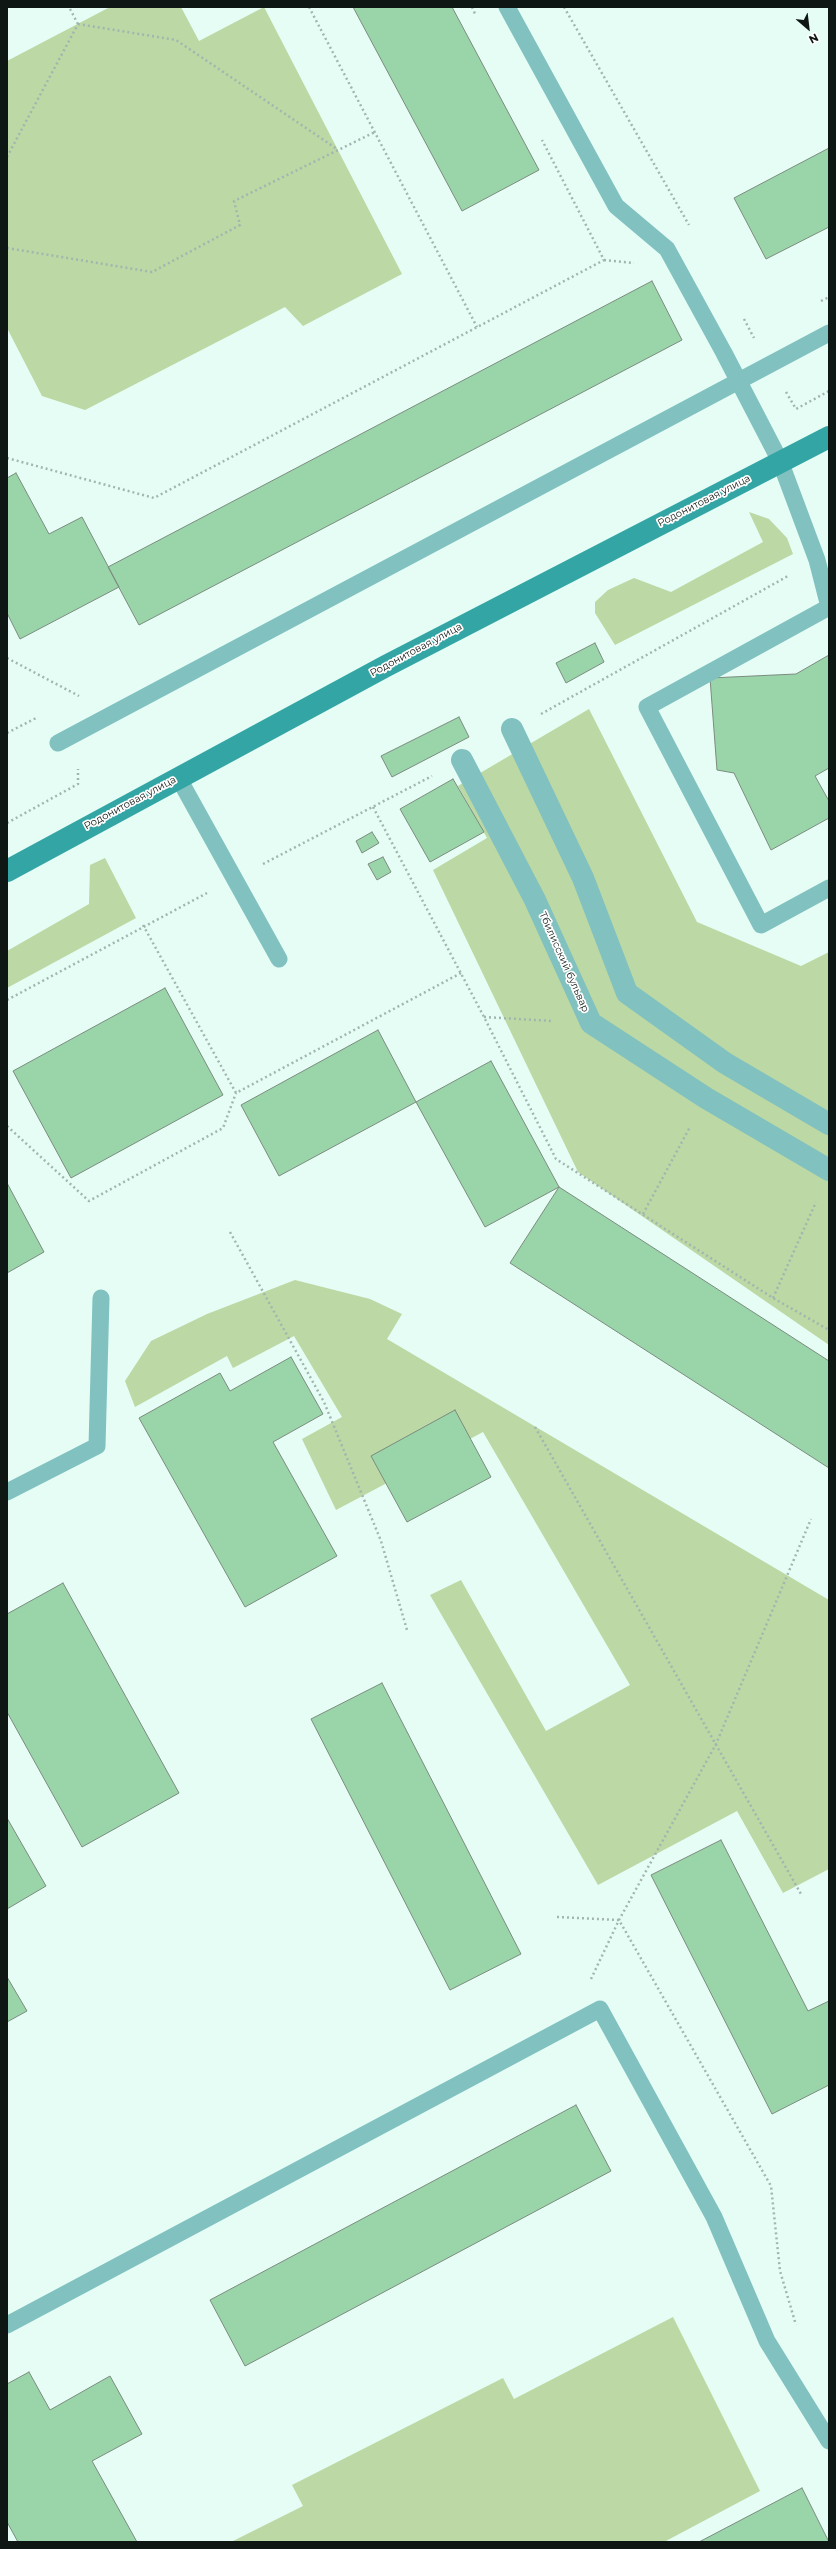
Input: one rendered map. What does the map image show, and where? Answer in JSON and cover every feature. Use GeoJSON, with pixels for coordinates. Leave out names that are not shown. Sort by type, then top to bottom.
{"type":"FeatureCollection","features":[{"type":"Feature","properties":{"kind":"street","name":"Родонитовая улица"},"geometry":{"type":"LineString","coordinates":[[7,871],[178,777],[386,666],[829,437]]}},
{"type":"Feature","properties":{"kind":"street"},"geometry":{"type":"LineString","coordinates":[[512,729],[584,878],[627,993],[725,1063],[829,1124]]}},
{"type":"Feature","properties":{"kind":"street","name":"Тбилисский бульвар"},"geometry":{"type":"LineString","coordinates":[[462,760],[536,900],[591,1023],[706,1098],[829,1170]]}},
{"type":"Feature","properties":{"kind":"lane"},"geometry":{"type":"LineString","coordinates":[[507,7],[616,206],[667,249],[740,382],[780,461],[817,560],[828,607],[647,707],[761,925],[829,888]]}},
{"type":"Feature","properties":{"kind":"lane"},"geometry":{"type":"LineString","coordinates":[[58,743],[740,382],[829,333]]}},
{"type":"Feature","properties":{"kind":"lane"},"geometry":{"type":"LineString","coordinates":[[178,777],[279,959]]}},
{"type":"Feature","properties":{"kind":"lane"},"geometry":{"type":"LineString","coordinates":[[7,1492],[97,1446],[101,1298]]}},
{"type":"Feature","properties":{"kind":"lane"},"geometry":{"type":"LineString","coordinates":[[7,2325],[600,2009],[714,2216],[767,2341],[829,2441]]}},
{"type":"Feature","properties":{"kind":"path"},"geometry":{"type":"LineString","coordinates":[[309,7],[477,327]]}},
{"type":"Feature","properties":{"kind":"path"},"geometry":{"type":"LineString","coordinates":[[472,7],[479,21]]}},
{"type":"Feature","properties":{"kind":"path"},"geometry":{"type":"LineString","coordinates":[[564,7],[690,227]]}},
{"type":"Feature","properties":{"kind":"path"},"geometry":{"type":"LineString","coordinates":[[70,9],[78,24]]}},
{"type":"Feature","properties":{"kind":"path"},"geometry":{"type":"LineString","coordinates":[[78,24],[176,40],[338,149]]}},
{"type":"Feature","properties":{"kind":"path"},"geometry":{"type":"LineString","coordinates":[[7,157],[78,24]]}},
{"type":"Feature","properties":{"kind":"path"},"geometry":{"type":"LineString","coordinates":[[7,248],[152,272],[240,225],[234,202],[338,149],[375,132]]}},
{"type":"Feature","properties":{"kind":"path"},"geometry":{"type":"LineString","coordinates":[[7,458],[154,498],[604,260],[538,133]]}},
{"type":"Feature","properties":{"kind":"path"},"geometry":{"type":"LineString","coordinates":[[742,316],[796,409],[829,391]]}},
{"type":"Feature","properties":{"kind":"path"},"geometry":{"type":"LineString","coordinates":[[512,729],[817,560]]}},
{"type":"Feature","properties":{"kind":"path"},"geometry":{"type":"LineString","coordinates":[[7,658],[78,697],[85,693]]}},
{"type":"Feature","properties":{"kind":"path"},"geometry":{"type":"LineString","coordinates":[[7,1000],[143,925],[462,760]]}},
{"type":"Feature","properties":{"kind":"path"},"geometry":{"type":"LineString","coordinates":[[373,807],[484,1017],[556,1159],[773,1298],[829,1330]]}},
{"type":"Feature","properties":{"kind":"path"},"geometry":{"type":"LineString","coordinates":[[143,925],[236,1093]]}},
{"type":"Feature","properties":{"kind":"path"},"geometry":{"type":"LineString","coordinates":[[7,1126],[89,1201],[223,1128],[236,1093],[461,973]]}},
{"type":"Feature","properties":{"kind":"path"},"geometry":{"type":"LineString","coordinates":[[484,1017],[591,1023]]}},
{"type":"Feature","properties":{"kind":"path"},"geometry":{"type":"LineString","coordinates":[[643,1214],[706,1098]]}},
{"type":"Feature","properties":{"kind":"path"},"geometry":{"type":"LineString","coordinates":[[773,1298],[819,1196]]}},
{"type":"Feature","properties":{"kind":"path"},"geometry":{"type":"LineString","coordinates":[[230,1232],[324,1402],[381,1541],[407,1630]]}},
{"type":"Feature","properties":{"kind":"path"},"geometry":{"type":"LineString","coordinates":[[535,1427],[801,1894]]}},
{"type":"Feature","properties":{"kind":"path"},"geometry":{"type":"LineString","coordinates":[[590,1981],[619,1920],[716,1744],[811,1519]]}},
{"type":"Feature","properties":{"kind":"path"},"geometry":{"type":"LineString","coordinates":[[557,1917],[619,1920]]}},
{"type":"Feature","properties":{"kind":"path"},"geometry":{"type":"LineString","coordinates":[[619,1920],[771,2186],[780,2271],[797,2328]]}},
{"type":"Feature","properties":{"kind":"green space"},"geometry":{"type":"Polygon","coordinates":[[[110,7],[181,7],[199,41],[264,7],[402,274],[303,326],[285,307],[85,410],[42,396],[7,328],[7,61],[110,7]]]}},
{"type":"Feature","properties":{"kind":"green space"},"geometry":{"type":"Polygon","coordinates":[[[749,512],[769,519],[787,538],[793,554],[615,645],[595,613],[595,602],[608,590],[634,578],[671,592],[763,542],[749,512]]]}},
{"type":"Feature","properties":{"kind":"green space"},"geometry":{"type":"Polygon","coordinates":[[[589,709],[697,922],[801,966],[829,952],[829,1345],[578,1172],[433,870],[487,838],[458,786],[589,709]]]}},
{"type":"Feature","properties":{"kind":"green space"},"geometry":{"type":"Polygon","coordinates":[[[105,858],[136,918],[7,988],[7,951],[89,904],[90,865],[105,858]]]}},
{"type":"Feature","properties":{"kind":"green space"},"geometry":{"type":"Polygon","coordinates":[[[295,1280],[370,1299],[402,1314],[387,1339],[829,1600],[829,1869],[783,1893],[737,1811],[598,1885],[430,1595],[461,1580],[546,1731],[630,1685],[483,1432],[336,1510],[302,1439],[342,1417],[294,1336],[233,1368],[227,1356],[135,1407],[125,1381],[151,1341],[207,1314],[295,1280]]]}},
{"type":"Feature","properties":{"kind":"green space"},"geometry":{"type":"Polygon","coordinates":[[[673,2317],[760,2491],[664,2542],[231,2542],[303,2506],[292,2485],[503,2378],[514,2399],[673,2317]]]}},
{"type":"Feature","properties":{"kind":"building"},"geometry":{"type":"Polygon","coordinates":[[[353,7],[452,7],[539,170],[462,211],[353,7]]]}},
{"type":"Feature","properties":{"kind":"building"},"geometry":{"type":"Polygon","coordinates":[[[829,148],[829,227],[766,259],[734,198],[829,148]]]}},
{"type":"Feature","properties":{"kind":"building"},"geometry":{"type":"Polygon","coordinates":[[[652,281],[682,340],[139,625],[108,567],[652,281]]]}},
{"type":"Feature","properties":{"kind":"building"},"geometry":{"type":"Polygon","coordinates":[[[16,473],[49,534],[82,517],[119,587],[20,639],[7,613],[7,478],[16,473]]]}},
{"type":"Feature","properties":{"kind":"building"},"geometry":{"type":"Polygon","coordinates":[[[595,643],[604,662],[566,683],[556,663],[595,643]]]}},
{"type":"Feature","properties":{"kind":"building"},"geometry":{"type":"Polygon","coordinates":[[[829,655],[829,768],[815,776],[829,801],[829,818],[771,850],[734,773],[717,770],[710,678],[796,674],[829,655]]]}},
{"type":"Feature","properties":{"kind":"building"},"geometry":{"type":"Polygon","coordinates":[[[459,717],[469,737],[392,777],[381,756],[459,717]]]}},
{"type":"Feature","properties":{"kind":"building"},"geometry":{"type":"Polygon","coordinates":[[[453,779],[484,832],[430,862],[400,809],[453,779]]]}},
{"type":"Feature","properties":{"kind":"building"},"geometry":{"type":"Polygon","coordinates":[[[372,832],[379,843],[362,853],[356,841],[372,832]]]}},
{"type":"Feature","properties":{"kind":"building"},"geometry":{"type":"Polygon","coordinates":[[[383,857],[391,872],[377,880],[368,864],[383,857]]]}},
{"type":"Feature","properties":{"kind":"building"},"geometry":{"type":"Polygon","coordinates":[[[165,988],[223,1095],[71,1178],[13,1071],[165,988]]]}},
{"type":"Feature","properties":{"kind":"building"},"geometry":{"type":"Polygon","coordinates":[[[378,1030],[416,1102],[279,1176],[241,1105],[378,1030]]]}},
{"type":"Feature","properties":{"kind":"building"},"geometry":{"type":"Polygon","coordinates":[[[491,1061],[559,1187],[485,1227],[416,1102],[491,1061]]]}},
{"type":"Feature","properties":{"kind":"building"},"geometry":{"type":"Polygon","coordinates":[[[7,1183],[44,1252],[7,1273],[7,1183]]]}},
{"type":"Feature","properties":{"kind":"building"},"geometry":{"type":"Polygon","coordinates":[[[559,1187],[829,1361],[829,1468],[510,1263],[559,1187]]]}},
{"type":"Feature","properties":{"kind":"building"},"geometry":{"type":"Polygon","coordinates":[[[291,1357],[323,1414],[273,1442],[337,1556],[245,1607],[139,1418],[220,1373],[230,1391],[291,1357]]]}},
{"type":"Feature","properties":{"kind":"building"},"geometry":{"type":"Polygon","coordinates":[[[455,1410],[491,1477],[407,1522],[371,1456],[455,1410]]]}},
{"type":"Feature","properties":{"kind":"building"},"geometry":{"type":"Polygon","coordinates":[[[63,1583],[179,1793],[82,1847],[7,1712],[7,1614],[63,1583]]]}},
{"type":"Feature","properties":{"kind":"building"},"geometry":{"type":"Polygon","coordinates":[[[382,1683],[521,1954],[450,1990],[311,1719],[382,1683]]]}},
{"type":"Feature","properties":{"kind":"building"},"geometry":{"type":"Polygon","coordinates":[[[7,1818],[46,1886],[7,1909],[7,1818]]]}},
{"type":"Feature","properties":{"kind":"building"},"geometry":{"type":"Polygon","coordinates":[[[721,1840],[808,2011],[829,2001],[829,2085],[772,2114],[651,1875],[721,1840]]]}},
{"type":"Feature","properties":{"kind":"building"},"geometry":{"type":"Polygon","coordinates":[[[7,1977],[27,2011],[7,2022],[7,1977]]]}},
{"type":"Feature","properties":{"kind":"building"},"geometry":{"type":"Polygon","coordinates":[[[576,2105],[611,2171],[245,2366],[210,2300],[576,2105]]]}},
{"type":"Feature","properties":{"kind":"building"},"geometry":{"type":"Polygon","coordinates":[[[29,2372],[50,2410],[110,2376],[142,2434],[92,2461],[137,2542],[18,2542],[7,2522],[7,2384],[29,2372]]]}},
{"type":"Feature","properties":{"kind":"building"},"geometry":{"type":"Polygon","coordinates":[[[802,2488],[829,2542],[699,2542],[802,2488]]]}}]}
